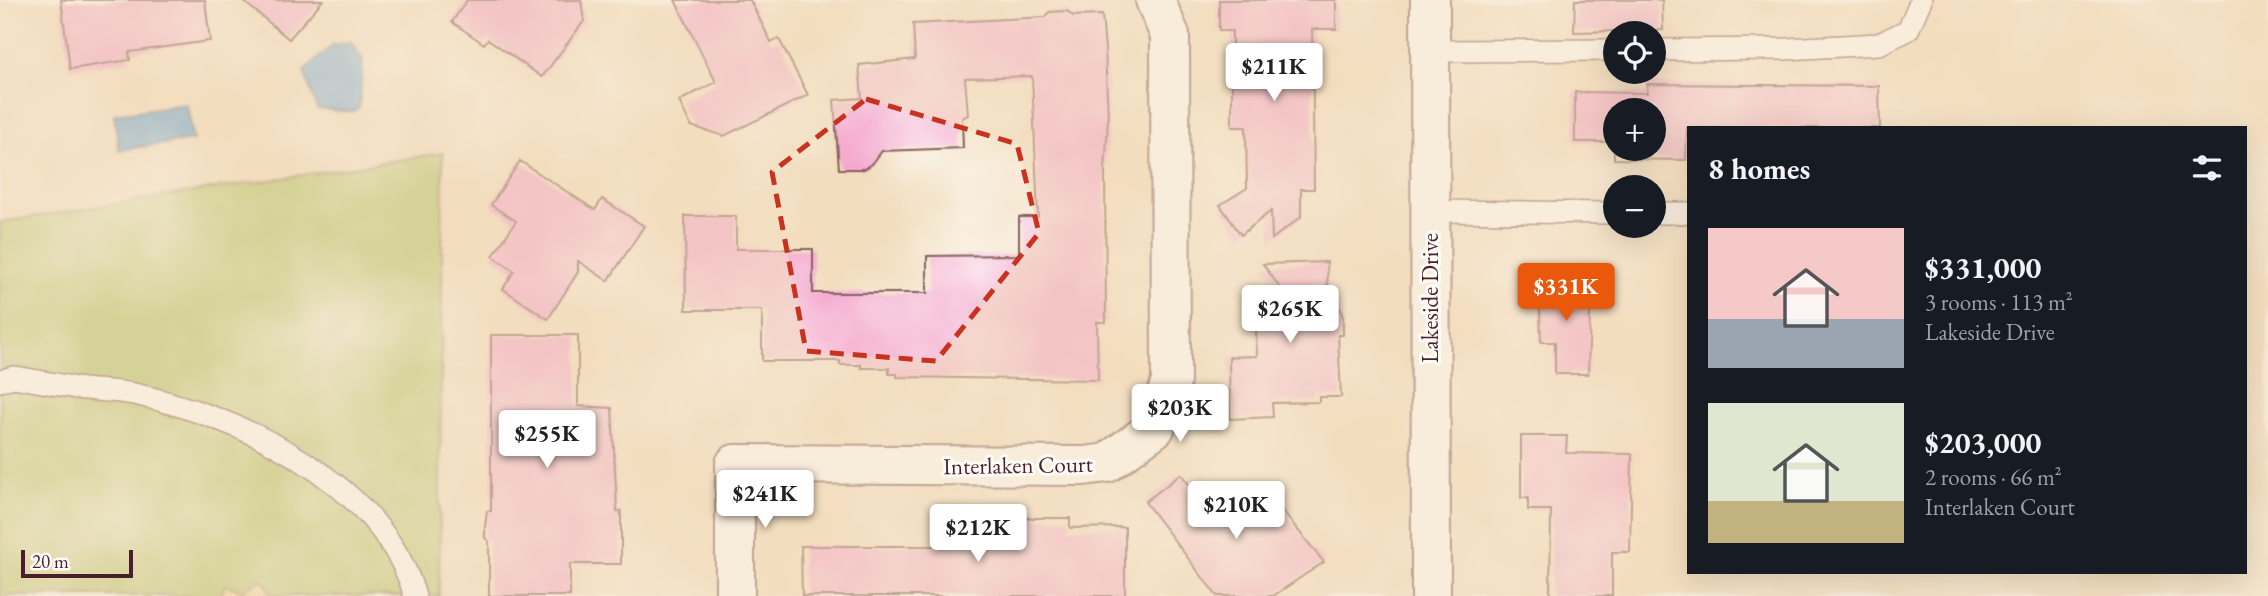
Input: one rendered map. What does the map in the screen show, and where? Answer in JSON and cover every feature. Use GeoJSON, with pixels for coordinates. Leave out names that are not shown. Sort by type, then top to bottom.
{"type":"FeatureCollection","features":[{"type":"Feature","properties":{"kind":"street","name":"Interlaken Court"},"geometry":{"type":"LineString","coordinates":[[735,596],[735,464],[1084,466],[1107,463],[1155,428],[1171,382],[1170,35],[1155,0]]}},
{"type":"Feature","properties":{"kind":"street","name":"Lakeside Drive"},"geometry":{"type":"LineString","coordinates":[[1430,0],[1430,596]]}},
{"type":"Feature","properties":{"kind":"lane"},"geometry":{"type":"LineString","coordinates":[[1666,50],[1786,49],[1880,44],[1908,30],[1922,0]]}},
{"type":"Feature","properties":{"kind":"lane"},"geometry":{"type":"LineString","coordinates":[[1430,51],[1603,50]]}},
{"type":"Feature","properties":{"kind":"lane"},"geometry":{"type":"LineString","coordinates":[[1430,211],[1603,213]]}},
{"type":"Feature","properties":{"kind":"lane"},"geometry":{"type":"LineString","coordinates":[[1666,213],[1687,214]]}},
{"type":"Feature","properties":{"kind":"lane"},"geometry":{"type":"LineString","coordinates":[[0,381],[13,377],[132,394],[195,413],[275,444],[331,479],[369,513],[394,551],[415,596]]}},
{"type":"Feature","properties":{"kind":"highlighted area"},"geometry":{"type":"Polygon","coordinates":[[[866,99],[1017,144],[1039,233],[936,361],[806,351],[772,172],[866,99]]]}},
{"type":"Feature","properties":{"kind":"green space"},"geometry":{"type":"Polygon","coordinates":[[[443,153],[439,596],[0,596],[0,222],[443,153]]]}},
{"type":"Feature","properties":{"kind":"sand"},"geometry":{"type":"Polygon","coordinates":[[[260,580],[266,584],[271,596],[219,596],[226,585],[242,591],[260,580]]]}},
{"type":"Feature","properties":{"kind":"water"},"geometry":{"type":"Polygon","coordinates":[[[351,42],[363,60],[359,107],[353,112],[317,109],[304,71],[333,45],[351,42]]]}},
{"type":"Feature","properties":{"kind":"water"},"geometry":{"type":"Polygon","coordinates":[[[187,104],[193,140],[119,150],[114,114],[187,104]]]}},
{"type":"Feature","properties":{"kind":"building"},"geometry":{"type":"Polygon","coordinates":[[[61,0],[205,0],[210,41],[129,52],[130,60],[70,69],[61,0]]]}},
{"type":"Feature","properties":{"kind":"building"},"geometry":{"type":"Polygon","coordinates":[[[242,0],[323,0],[289,39],[242,0]]]}},
{"type":"Feature","properties":{"kind":"building"},"geometry":{"type":"Polygon","coordinates":[[[467,0],[581,0],[584,21],[542,77],[488,39],[484,44],[452,22],[467,0]]]}},
{"type":"Feature","properties":{"kind":"building"},"geometry":{"type":"Polygon","coordinates":[[[675,0],[750,0],[771,42],[779,39],[808,95],[724,136],[691,126],[679,101],[716,82],[675,0]]]}},
{"type":"Feature","properties":{"kind":"building"},"geometry":{"type":"Polygon","coordinates":[[[1219,0],[1336,0],[1336,29],[1312,29],[1314,189],[1301,189],[1301,217],[1272,239],[1271,211],[1241,235],[1220,205],[1247,188],[1246,127],[1232,127],[1232,31],[1219,31],[1219,0]]]}},
{"type":"Feature","properties":{"kind":"building"},"geometry":{"type":"Polygon","coordinates":[[[1575,0],[1662,0],[1663,21],[1603,21],[1603,31],[1574,32],[1575,0]]]}},
{"type":"Feature","properties":{"kind":"building"},"geometry":{"type":"Polygon","coordinates":[[[1067,11],[1073,16],[1102,15],[1105,49],[1108,120],[1105,171],[1106,322],[1097,322],[1098,380],[897,377],[897,374],[889,374],[889,368],[840,365],[840,361],[762,361],[762,310],[686,310],[685,216],[736,216],[736,249],[813,249],[813,293],[927,293],[927,256],[1019,255],[1019,217],[1038,217],[1032,76],[965,78],[968,115],[962,118],[963,148],[882,151],[872,164],[864,169],[839,169],[834,100],[862,98],[859,65],[915,59],[913,24],[1046,17],[1049,12],[1067,11]]]}},
{"type":"Feature","properties":{"kind":"building"},"geometry":{"type":"Polygon","coordinates":[[[1647,84],[1879,86],[1880,126],[1687,126],[1686,160],[1666,160],[1666,98],[1603,98],[1603,142],[1575,142],[1575,92],[1647,93],[1647,84]]]}},
{"type":"Feature","properties":{"kind":"building"},"geometry":{"type":"Polygon","coordinates":[[[520,161],[595,210],[602,199],[644,226],[608,281],[578,261],[578,272],[548,319],[503,289],[514,271],[493,256],[516,221],[491,205],[520,161]]]}},
{"type":"Feature","properties":{"kind":"building"},"geometry":{"type":"Polygon","coordinates":[[[1327,262],[1328,295],[1340,308],[1343,317],[1343,335],[1338,335],[1341,397],[1319,397],[1319,402],[1272,403],[1273,417],[1230,419],[1229,357],[1257,356],[1255,300],[1288,299],[1263,264],[1327,262]]]}},
{"type":"Feature","properties":{"kind":"building"},"geometry":{"type":"Polygon","coordinates":[[[1539,277],[1584,277],[1584,312],[1590,312],[1588,374],[1555,374],[1555,342],[1541,342],[1539,277]]]}},
{"type":"Feature","properties":{"kind":"building"},"geometry":{"type":"Polygon","coordinates":[[[491,335],[578,335],[578,406],[612,408],[617,511],[621,511],[621,564],[570,564],[570,596],[489,596],[489,541],[485,538],[485,526],[487,511],[491,511],[491,335]]]}},
{"type":"Feature","properties":{"kind":"building"},"geometry":{"type":"Polygon","coordinates":[[[1521,436],[1567,436],[1566,453],[1632,454],[1630,552],[1612,552],[1612,596],[1550,596],[1551,510],[1528,510],[1528,498],[1521,498],[1521,436]]]}},
{"type":"Feature","properties":{"kind":"building"},"geometry":{"type":"Polygon","coordinates":[[[1181,474],[1214,517],[1238,498],[1241,501],[1262,486],[1324,562],[1273,596],[1217,596],[1145,502],[1181,474]]]}},
{"type":"Feature","properties":{"kind":"building"},"geometry":{"type":"Polygon","coordinates":[[[977,518],[1070,518],[1070,528],[1125,527],[1125,596],[802,596],[801,546],[977,546],[977,518]]]}}]}
